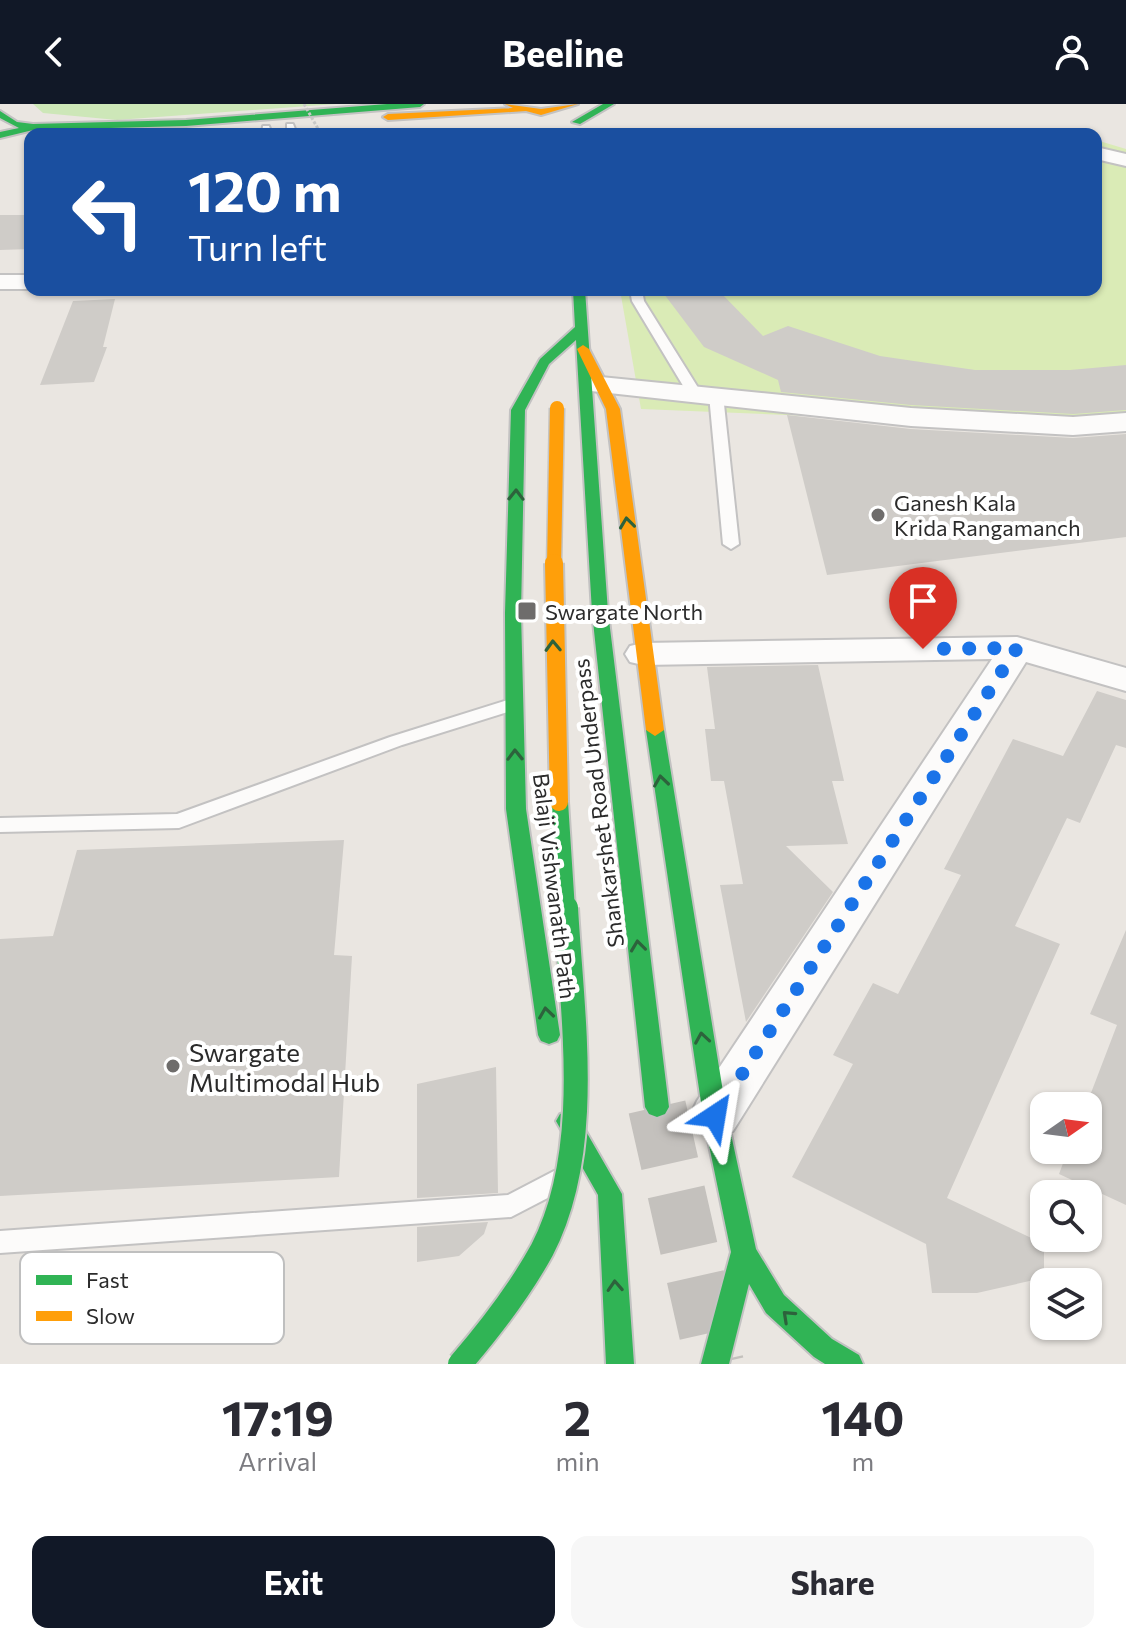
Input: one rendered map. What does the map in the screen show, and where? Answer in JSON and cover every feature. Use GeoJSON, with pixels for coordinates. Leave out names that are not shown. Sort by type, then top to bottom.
{"type":"FeatureCollection","features":[{"type":"Feature","properties":{"kind":"main road"},"geometry":{"type":"LineString","coordinates":[[100,128],[420,104]]}},
{"type":"Feature","properties":{"kind":"main road"},"geometry":{"type":"LineString","coordinates":[[307,128],[402,116],[522,109],[573,117],[610,104]]}},
{"type":"Feature","properties":{"kind":"main road"},"geometry":{"type":"LineString","coordinates":[[522,109],[528,128]]}},
{"type":"Feature","properties":{"kind":"main road"},"geometry":{"type":"LineString","coordinates":[[3,127],[24,131]]}},
{"type":"Feature","properties":{"kind":"main road"},"geometry":{"type":"LineString","coordinates":[[579,296],[583,349],[613,409],[643,654],[715,1116],[744,1252],[775,1304],[823,1348],[849,1364]]}},
{"type":"Feature","properties":{"kind":"main road","name":"Balaji Vishwanath Path"},"geometry":{"type":"LineString","coordinates":[[553,1059],[516,809],[514,704],[518,410],[544,362],[582,328]]}},
{"type":"Feature","properties":{"kind":"main road","name":"Shankarshet Road Underpass"},"geometry":{"type":"LineString","coordinates":[[583,349],[600,612],[657,1107]]}},
{"type":"Feature","properties":{"kind":"main road"},"geometry":{"type":"LineString","coordinates":[[460,1364],[505,1311],[543,1248],[569,1173],[576,1075],[559,812],[553,637],[557,408],[544,362]]}},
{"type":"Feature","properties":{"kind":"main road"},"geometry":{"type":"LineString","coordinates":[[441,1364],[514,1277],[543,1221],[556,1181],[558,1098],[610,1194],[620,1364]]}},
{"type":"Feature","properties":{"kind":"main road"},"geometry":{"type":"LineString","coordinates":[[715,1364],[744,1252]]}},
{"type":"Feature","properties":{"kind":"street"},"geometry":{"type":"LineString","coordinates":[[1102,154],[1126,160]]}},
{"type":"Feature","properties":{"kind":"street"},"geometry":{"type":"LineString","coordinates":[[0,282],[24,282]]}},
{"type":"Feature","properties":{"kind":"street"},"geometry":{"type":"LineString","coordinates":[[601,385],[911,417],[1073,426],[1126,422]]}},
{"type":"Feature","properties":{"kind":"street"},"geometry":{"type":"LineString","coordinates":[[715,1116],[1017,648]]}},
{"type":"Feature","properties":{"kind":"street"},"geometry":{"type":"LineString","coordinates":[[643,654],[1017,648],[1126,680]]}},
{"type":"Feature","properties":{"kind":"lane"},"geometry":{"type":"LineString","coordinates":[[637,296],[706,394],[731,544]]}},
{"type":"Feature","properties":{"kind":"lane"},"geometry":{"type":"LineString","coordinates":[[0,825],[179,821],[396,741],[514,704]]}},
{"type":"Feature","properties":{"kind":"lane"},"geometry":{"type":"LineString","coordinates":[[0,1242],[511,1206],[556,1181]]}},
{"type":"Feature","properties":{"kind":"path"},"geometry":{"type":"LineString","coordinates":[[304,104],[318,128]]}},
{"type":"Feature","properties":{"kind":"green space"},"geometry":{"type":"Polygon","coordinates":[[[33,104],[336,104],[117,120],[43,113],[33,104]]]}},
{"type":"Feature","properties":{"kind":"green space"},"geometry":{"type":"Polygon","coordinates":[[[1102,142],[1126,149],[1126,429],[641,409],[621,296],[1102,296],[1102,142]]]}},
{"type":"Feature","properties":{"kind":"building"},"geometry":{"type":"Polygon","coordinates":[[[0,215],[24,215],[24,249],[0,250],[0,215]]]}},
{"type":"Feature","properties":{"kind":"building"},"geometry":{"type":"Polygon","coordinates":[[[666,296],[724,296],[763,336],[788,326],[880,356],[975,370],[1070,370],[1126,365],[1126,410],[1073,414],[911,405],[781,392],[778,380],[704,347],[666,296]]]}},
{"type":"Feature","properties":{"kind":"building"},"geometry":{"type":"Polygon","coordinates":[[[115,299],[103,347],[107,347],[94,382],[40,385],[73,301],[115,299]]]}},
{"type":"Feature","properties":{"kind":"building"},"geometry":{"type":"Polygon","coordinates":[[[787,415],[911,429],[1073,438],[1126,434],[1126,537],[827,575],[787,415]]]}},
{"type":"Feature","properties":{"kind":"building"},"geometry":{"type":"Polygon","coordinates":[[[818,665],[844,781],[832,781],[848,844],[786,846],[833,892],[746,1022],[720,885],[743,884],[724,781],[711,781],[705,729],[715,729],[707,667],[818,665]]]}},
{"type":"Feature","properties":{"kind":"building"},"geometry":{"type":"Polygon","coordinates":[[[1097,691],[1126,700],[1126,748],[1116,745],[1080,823],[1067,818],[1015,926],[1060,944],[947,1198],[1030,1237],[1030,1252],[1044,1252],[1044,1268],[1030,1268],[1030,1281],[977,1293],[932,1293],[926,1244],[792,1177],[853,1064],[833,1055],[873,983],[898,994],[961,875],[944,869],[1013,739],[1063,756],[1097,691]]]}},
{"type":"Feature","properties":{"kind":"building","name":"Swargate Multimodal Hub"},"geometry":{"type":"Polygon","coordinates":[[[344,840],[334,955],[352,956],[339,1177],[0,1196],[0,939],[53,936],[77,850],[344,840]]]}},
{"type":"Feature","properties":{"kind":"building"},"geometry":{"type":"Polygon","coordinates":[[[1126,930],[1126,1205],[1102,1194],[1102,1180],[1072,1180],[1059,1174],[1063,1164],[1102,1164],[1102,1092],[1091,1092],[1117,1025],[1090,1014],[1126,930]]]}},
{"type":"Feature","properties":{"kind":"building"},"geometry":{"type":"Polygon","coordinates":[[[496,1067],[498,1193],[417,1198],[417,1084],[496,1067]]]}},
{"type":"Feature","properties":{"kind":"building"},"geometry":{"type":"Polygon","coordinates":[[[488,1222],[484,1234],[459,1256],[417,1262],[417,1227],[488,1222]]]}},
{"type":"Feature","properties":{"kind":"tunnel"},"geometry":{"type":"LineString","coordinates":[[657,1107],[715,1364]]}},
{"type":"Feature","properties":{"kind":"traffic: fast"},"geometry":{"type":"LineString","coordinates":[[0,114],[14,124],[33,127],[186,123],[420,104]]}},
{"type":"Feature","properties":{"kind":"traffic: fast"},"geometry":{"type":"LineString","coordinates":[[577,122],[610,104]]}},
{"type":"Feature","properties":{"kind":"traffic: fast"},"geometry":{"type":"LineString","coordinates":[[29,128],[33,127]]}},
{"type":"Feature","properties":{"kind":"traffic: fast"},"geometry":{"type":"LineString","coordinates":[[0,135],[24,129]]}},
{"type":"Feature","properties":{"kind":"traffic: fast"},"geometry":{"type":"LineString","coordinates":[[579,296],[600,612],[657,1107]]}},
{"type":"Feature","properties":{"kind":"traffic: fast"},"geometry":{"type":"LineString","coordinates":[[549,1035],[516,809],[513,613],[518,410],[544,362],[582,328]]}},
{"type":"Feature","properties":{"kind":"traffic: fast"},"geometry":{"type":"LineString","coordinates":[[655,730],[715,1116],[744,1252],[715,1364]]}},
{"type":"Feature","properties":{"kind":"traffic: fast"},"geometry":{"type":"LineString","coordinates":[[460,1364],[505,1311],[543,1248],[569,1173],[576,1075],[559,802]]}},
{"type":"Feature","properties":{"kind":"traffic: fast"},"geometry":{"type":"LineString","coordinates":[[568,1121],[610,1194],[620,1364]]}},
{"type":"Feature","properties":{"kind":"traffic: fast"},"geometry":{"type":"LineString","coordinates":[[744,1252],[775,1304],[823,1348],[849,1364]]}},
{"type":"Feature","properties":{"kind":"traffic: slow"},"geometry":{"type":"LineString","coordinates":[[509,104],[541,112],[574,104]]}},
{"type":"Feature","properties":{"kind":"traffic: slow"},"geometry":{"type":"LineString","coordinates":[[388,117],[522,110]]}},
{"type":"Feature","properties":{"kind":"traffic: slow"},"geometry":{"type":"LineString","coordinates":[[583,349],[613,409],[655,730]]}},
{"type":"Feature","properties":{"kind":"traffic: slow"},"geometry":{"type":"LineString","coordinates":[[557,408],[553,621],[559,802]]}},
{"type":"Feature","properties":{"kind":"place","name":"Ganesh Kala Krida Rangamanch"},"geometry":{"type":"Point","coordinates":[878,515]}},
{"type":"Feature","properties":{"kind":"place","name":"Swargate North"},"geometry":{"type":"Point","coordinates":[527,611]}},
{"type":"Feature","properties":{"kind":"place","name":"Swargate Multimodal Hub"},"geometry":{"type":"Point","coordinates":[173,1066]}},
{"type":"Feature","properties":{"kind":"route"},"geometry":{"type":"LineString","coordinates":[[715,1116],[1017,648],[923,649]]}}]}
